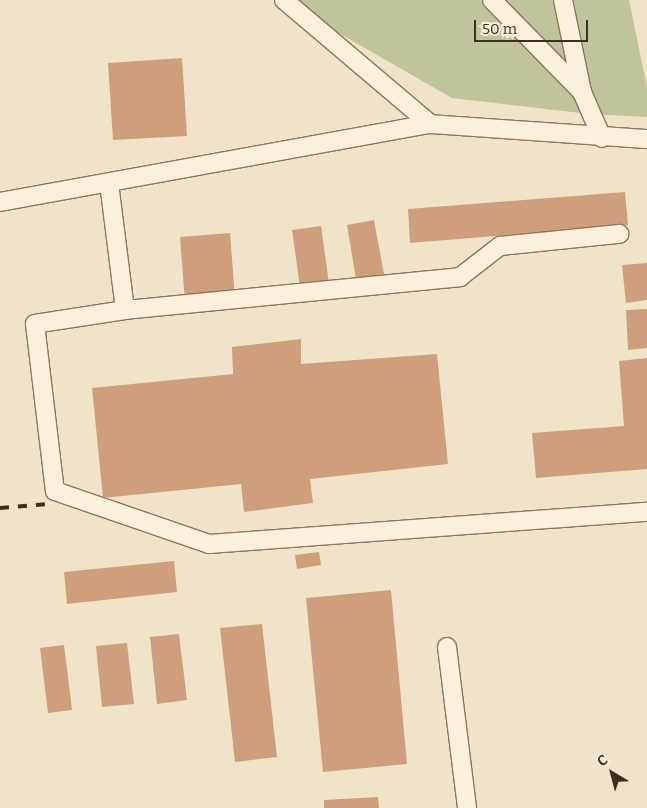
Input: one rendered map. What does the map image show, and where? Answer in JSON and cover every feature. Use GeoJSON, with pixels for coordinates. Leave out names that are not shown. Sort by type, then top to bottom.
{"type":"FeatureCollection","features":[{"type":"Feature","properties":{"kind":"street"},"geometry":{"type":"LineString","coordinates":[[284,0],[430,124]]}},
{"type":"Feature","properties":{"kind":"street"},"geometry":{"type":"LineString","coordinates":[[492,0],[582,92]]}},
{"type":"Feature","properties":{"kind":"street"},"geometry":{"type":"LineString","coordinates":[[563,0],[582,92],[602,138]]}},
{"type":"Feature","properties":{"kind":"street"},"geometry":{"type":"LineString","coordinates":[[0,202],[430,124],[602,138],[647,139]]}},
{"type":"Feature","properties":{"kind":"street"},"geometry":{"type":"LineString","coordinates":[[109,183],[125,310]]}},
{"type":"Feature","properties":{"kind":"street"},"geometry":{"type":"LineString","coordinates":[[619,234],[500,246],[460,277],[125,310],[35,324],[55,491],[209,544],[647,512]]}},
{"type":"Feature","properties":{"kind":"street"},"geometry":{"type":"LineString","coordinates":[[447,647],[467,808]]}},
{"type":"Feature","properties":{"kind":"green space"},"geometry":{"type":"Polygon","coordinates":[[[281,0],[629,0],[647,87],[647,117],[589,114],[452,98],[281,0]]]}},
{"type":"Feature","properties":{"kind":"building"},"geometry":{"type":"Polygon","coordinates":[[[182,58],[187,136],[113,140],[108,63],[182,58]]]}},
{"type":"Feature","properties":{"kind":"building"},"geometry":{"type":"Polygon","coordinates":[[[625,192],[628,225],[410,243],[408,209],[625,192]]]}},
{"type":"Feature","properties":{"kind":"building"},"geometry":{"type":"Polygon","coordinates":[[[374,220],[384,274],[356,279],[347,225],[374,220]]]}},
{"type":"Feature","properties":{"kind":"building"},"geometry":{"type":"Polygon","coordinates":[[[321,226],[329,283],[300,287],[292,230],[321,226]]]}},
{"type":"Feature","properties":{"kind":"building"},"geometry":{"type":"Polygon","coordinates":[[[230,233],[235,298],[185,302],[180,237],[230,233]]]}},
{"type":"Feature","properties":{"kind":"building"},"geometry":{"type":"Polygon","coordinates":[[[647,263],[647,300],[626,303],[622,265],[647,263]]]}},
{"type":"Feature","properties":{"kind":"building"},"geometry":{"type":"Polygon","coordinates":[[[647,309],[647,348],[628,350],[626,310],[647,309]]]}},
{"type":"Feature","properties":{"kind":"building"},"geometry":{"type":"Polygon","coordinates":[[[301,339],[301,364],[437,354],[448,464],[310,479],[313,503],[244,512],[241,484],[103,498],[92,388],[233,374],[232,347],[301,339]]]}},
{"type":"Feature","properties":{"kind":"building"},"geometry":{"type":"Polygon","coordinates":[[[647,358],[647,469],[536,478],[532,433],[624,426],[619,361],[647,358]]]}},
{"type":"Feature","properties":{"kind":"building"},"geometry":{"type":"Polygon","coordinates":[[[319,552],[321,565],[297,569],[295,555],[319,552]]]}},
{"type":"Feature","properties":{"kind":"building"},"geometry":{"type":"Polygon","coordinates":[[[174,561],[177,592],[67,604],[64,572],[174,561]]]}},
{"type":"Feature","properties":{"kind":"building"},"geometry":{"type":"Polygon","coordinates":[[[391,590],[407,764],[323,772],[306,598],[391,590]]]}},
{"type":"Feature","properties":{"kind":"building"},"geometry":{"type":"Polygon","coordinates":[[[262,624],[277,757],[235,762],[220,628],[262,624]]]}},
{"type":"Feature","properties":{"kind":"building"},"geometry":{"type":"Polygon","coordinates":[[[179,634],[187,700],[157,704],[150,637],[179,634]]]}},
{"type":"Feature","properties":{"kind":"building"},"geometry":{"type":"Polygon","coordinates":[[[127,643],[134,704],[102,707],[96,646],[127,643]]]}},
{"type":"Feature","properties":{"kind":"building"},"geometry":{"type":"Polygon","coordinates":[[[64,645],[72,710],[48,713],[40,648],[64,645]]]}},
{"type":"Feature","properties":{"kind":"building"},"geometry":{"type":"Polygon","coordinates":[[[378,797],[379,808],[324,808],[324,800],[378,797]]]}},
{"type":"Feature","properties":{"kind":"railway"},"geometry":{"type":"LineString","coordinates":[[0,508],[48,504]]}}]}
